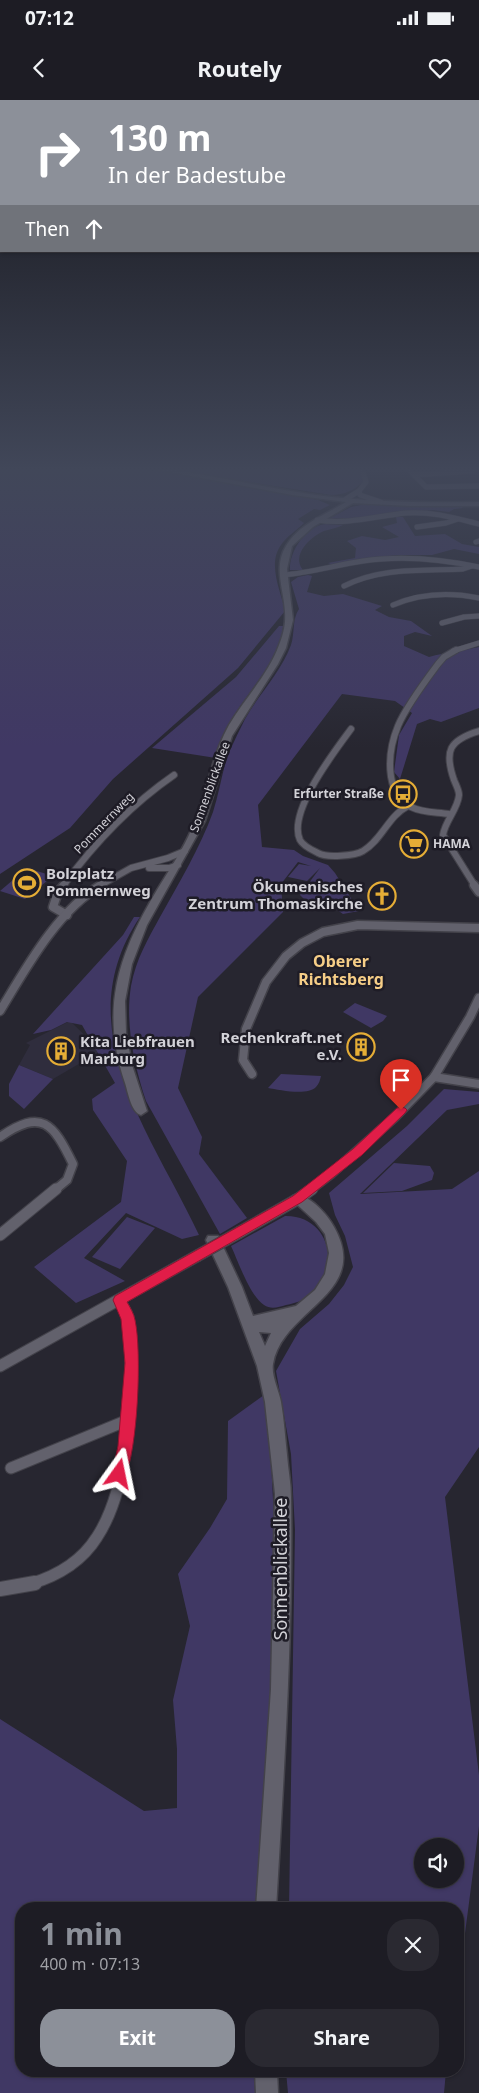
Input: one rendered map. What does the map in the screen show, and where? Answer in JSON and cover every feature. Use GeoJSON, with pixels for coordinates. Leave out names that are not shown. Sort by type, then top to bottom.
{"type":"FeatureCollection","features":[{"type":"Feature","properties":{"kind":"main road","name":"Sonnenblickallee"},"geometry":{"type":"LineString","coordinates":[[141,1111],[120,1041],[118,1004],[120,987],[132,946],[196,830],[228,736],[275,663],[283,647],[290,618],[283,575],[284,562]]}},
{"type":"Feature","properties":{"kind":"main road"},"geometry":{"type":"LineString","coordinates":[[265,1366],[273,1342],[285,1324],[325,1290],[331,1281],[336,1256],[336,1243],[327,1225],[311,1208],[298,1199]]}},
{"type":"Feature","properties":{"kind":"main road","name":"Sonnenblickallee"},"geometry":{"type":"LineString","coordinates":[[213,1240],[235,1287],[265,1366],[273,1402],[283,1494],[280,1689],[266,1902]]}},
{"type":"Feature","properties":{"kind":"main road"},"geometry":{"type":"LineString","coordinates":[[250,1325],[261,1318],[298,1311]]}},
{"type":"Feature","properties":{"kind":"main road"},"geometry":{"type":"LineString","coordinates":[[250,1325],[274,1328],[285,1324]]}},
{"type":"Feature","properties":{"kind":"main road"},"geometry":{"type":"LineString","coordinates":[[266,2077],[267,2093]]}},
{"type":"Feature","properties":{"kind":"street"},"geometry":{"type":"LineString","coordinates":[[283,575],[306,573],[356,562]]}},
{"type":"Feature","properties":{"kind":"street"},"geometry":{"type":"LineString","coordinates":[[453,562],[479,567]]}},
{"type":"Feature","properties":{"kind":"street"},"geometry":{"type":"LineString","coordinates":[[344,586],[354,580],[387,573],[460,570],[472,566]]}},
{"type":"Feature","properties":{"kind":"street"},"geometry":{"type":"LineString","coordinates":[[393,605],[412,598],[433,594],[454,594],[479,598]]}},
{"type":"Feature","properties":{"kind":"street"},"geometry":{"type":"LineString","coordinates":[[442,623],[459,618],[479,616]]}},
{"type":"Feature","properties":{"kind":"street"},"geometry":{"type":"LineString","coordinates":[[449,814],[408,806],[397,794],[389,775],[393,747],[399,725],[444,657],[458,649],[479,643]]}},
{"type":"Feature","properties":{"kind":"street"},"geometry":{"type":"LineString","coordinates":[[351,729],[324,765],[310,791],[297,826],[300,840],[309,849],[329,856],[362,852],[375,840],[398,811],[408,806]]}},
{"type":"Feature","properties":{"kind":"street"},"geometry":{"type":"LineString","coordinates":[[479,731],[461,738],[453,745],[450,751],[449,768],[458,793],[458,800],[443,826],[444,838],[479,892]]}},
{"type":"Feature","properties":{"kind":"street","name":"Pommernweg"},"geometry":{"type":"LineString","coordinates":[[68,915],[53,907],[52,903],[62,887],[75,870],[140,802],[164,780],[174,775]]}},
{"type":"Feature","properties":{"kind":"street"},"geometry":{"type":"LineString","coordinates":[[0,1011],[42,945],[82,899],[103,882],[132,868],[172,858],[185,851]]}},
{"type":"Feature","properties":{"kind":"street"},"geometry":{"type":"LineString","coordinates":[[157,862],[170,862],[178,865]]}},
{"type":"Feature","properties":{"kind":"street"},"geometry":{"type":"LineString","coordinates":[[122,873],[146,868],[168,868],[178,865]]}},
{"type":"Feature","properties":{"kind":"street"},"geometry":{"type":"LineString","coordinates":[[146,868],[156,871],[168,880]]}},
{"type":"Feature","properties":{"kind":"street"},"geometry":{"type":"LineString","coordinates":[[252,1074],[243,1060],[246,1029],[266,982],[286,956],[302,942],[323,932],[358,925],[479,928]]}},
{"type":"Feature","properties":{"kind":"street"},"geometry":{"type":"LineString","coordinates":[[0,1366],[298,1199],[358,1152],[434,1077],[470,1017],[479,998]]}},
{"type":"Feature","properties":{"kind":"street"},"geometry":{"type":"LineString","coordinates":[[434,1077],[479,1084]]}},
{"type":"Feature","properties":{"kind":"street"},"geometry":{"type":"LineString","coordinates":[[0,1137],[12,1127],[22,1123],[35,1121],[47,1124],[56,1132],[73,1164],[70,1175],[60,1186],[0,1236]]}},
{"type":"Feature","properties":{"kind":"street"},"geometry":{"type":"LineString","coordinates":[[0,1589],[17,1587],[53,1575],[71,1565],[95,1541],[106,1522],[114,1498],[125,1446],[132,1363],[128,1319],[120,1300]]}},
{"type":"Feature","properties":{"kind":"street"},"geometry":{"type":"LineString","coordinates":[[11,1468],[128,1420]]}},
{"type":"Feature","properties":{"kind":"shaded area"},"geometry":{"type":"Polygon","coordinates":[[[0,562],[275,562],[276,578],[285,611],[238,668],[113,779],[70,828],[0,874],[0,562]]]}},
{"type":"Feature","properties":{"kind":"shaded area"},"geometry":{"type":"Polygon","coordinates":[[[300,562],[303,570],[290,570],[290,563],[300,562]]]}},
{"type":"Feature","properties":{"kind":"shaded area"},"geometry":{"type":"Polygon","coordinates":[[[333,562],[347,562],[333,565],[328,563],[333,562]]]}},
{"type":"Feature","properties":{"kind":"shaded area"},"geometry":{"type":"Polygon","coordinates":[[[312,576],[307,592],[324,596],[343,594],[382,606],[375,610],[389,617],[411,621],[432,636],[415,632],[404,636],[404,646],[429,657],[479,647],[479,708],[441,722],[430,719],[417,724],[400,779],[394,772],[399,735],[412,713],[395,701],[342,694],[258,805],[262,847],[294,850],[303,856],[328,865],[359,911],[343,914],[321,899],[305,900],[300,895],[320,868],[307,881],[288,877],[299,864],[311,866],[298,862],[281,884],[283,912],[198,997],[178,1088],[202,1137],[199,1154],[247,1218],[220,1234],[146,1101],[132,1044],[129,1000],[136,967],[143,950],[189,865],[208,825],[215,806],[225,764],[234,741],[245,719],[282,664],[291,645],[295,617],[299,609],[291,582],[298,577],[312,576]]]}},
{"type":"Feature","properties":{"kind":"shaded area"},"geometry":{"type":"Polygon","coordinates":[[[279,626],[283,626],[281,638],[272,660],[230,722],[216,758],[152,748],[236,677],[279,626]]]}},
{"type":"Feature","properties":{"kind":"shaded area","name":"Bolzplatz Pommernweg"},"geometry":{"type":"Polygon","coordinates":[[[27,868],[53,876],[25,899],[0,891],[27,868]]]}},
{"type":"Feature","properties":{"kind":"shaded area"},"geometry":{"type":"Polygon","coordinates":[[[134,917],[140,917],[119,958],[111,999],[113,1040],[124,1080],[140,1119],[199,1235],[182,1239],[126,1213],[84,1258],[125,1281],[76,1303],[34,1267],[121,1202],[127,1161],[93,1110],[92,1099],[115,1083],[82,1025],[67,1022],[51,1030],[33,1034],[123,935],[134,917]]]}},
{"type":"Feature","properties":{"kind":"shaded area"},"geometry":{"type":"Polygon","coordinates":[[[355,1003],[387,1016],[383,1021],[371,1028],[343,1012],[355,1003]]]}},
{"type":"Feature","properties":{"kind":"shaded area"},"geometry":{"type":"Polygon","coordinates":[[[70,1021],[101,1051],[53,1079],[19,1065],[30,1045],[26,1043],[70,1021]]]}},
{"type":"Feature","properties":{"kind":"shaded area"},"geometry":{"type":"Polygon","coordinates":[[[19,1065],[53,1079],[24,1109],[9,1096],[9,1084],[19,1065]]]}},
{"type":"Feature","properties":{"kind":"shaded area"},"geometry":{"type":"Polygon","coordinates":[[[281,1074],[321,1076],[319,1083],[312,1090],[293,1092],[268,1088],[281,1074]]]}},
{"type":"Feature","properties":{"kind":"shaded area"},"geometry":{"type":"Polygon","coordinates":[[[444,1089],[479,1092],[479,1104],[447,1110],[360,1194],[452,1189],[479,1171],[479,1447],[445,1497],[479,1775],[479,1826],[464,1941],[464,1902],[289,1902],[295,1530],[291,1454],[276,1371],[300,1329],[329,1304],[344,1285],[353,1267],[345,1236],[335,1215],[329,1193],[407,1126],[444,1089]]]}},
{"type":"Feature","properties":{"kind":"shaded area"},"geometry":{"type":"Polygon","coordinates":[[[394,1163],[430,1166],[434,1173],[432,1180],[402,1191],[363,1193],[394,1163]]]}},
{"type":"Feature","properties":{"kind":"shaded area"},"geometry":{"type":"Polygon","coordinates":[[[285,1216],[299,1218],[311,1223],[319,1231],[325,1242],[328,1266],[324,1279],[317,1291],[311,1296],[294,1303],[272,1308],[264,1305],[254,1294],[231,1246],[285,1216]]]}},
{"type":"Feature","properties":{"kind":"shaded area"},"geometry":{"type":"Polygon","coordinates":[[[127,1217],[155,1228],[120,1269],[92,1257],[127,1217]]]}},
{"type":"Feature","properties":{"kind":"shaded area"},"geometry":{"type":"Polygon","coordinates":[[[264,1395],[271,1459],[275,1540],[272,1664],[256,1902],[15,1902],[15,2077],[254,2077],[255,2093],[0,2093],[0,1719],[144,1811],[177,1808],[177,1749],[173,1700],[190,1626],[178,1574],[210,1528],[227,1499],[228,1421],[264,1395]]]}},
{"type":"Feature","properties":{"kind":"shaded area"},"geometry":{"type":"Polygon","coordinates":[[[287,2077],[445,2077],[444,2093],[288,2093],[287,2077]]]}},
{"type":"Feature","properties":{"kind":"place","name":"Erfurter Straße"},"geometry":{"type":"Point","coordinates":[403,794]}},
{"type":"Feature","properties":{"kind":"place","name":"HAMA"},"geometry":{"type":"Point","coordinates":[414,844]}},
{"type":"Feature","properties":{"kind":"place","name":"Bolzplatz Pommernweg"},"geometry":{"type":"Point","coordinates":[27,883]}},
{"type":"Feature","properties":{"kind":"place","name":"Ökumenisches Zentrum Thomaskirche"},"geometry":{"type":"Point","coordinates":[382,896]}},
{"type":"Feature","properties":{"kind":"place","name":"Rechenkraft.net e.V."},"geometry":{"type":"Point","coordinates":[361,1047]}},
{"type":"Feature","properties":{"kind":"place","name":"Kita Liebfrauen Marburg"},"geometry":{"type":"Point","coordinates":[61,1051]}},
{"type":"Feature","properties":{"kind":"district","name":"Oberer Richtsberg"},"geometry":{"type":"Point","coordinates":[341,970]}},
{"type":"Feature","properties":{"kind":"route"},"geometry":{"type":"LineString","coordinates":[[119,1474],[125,1446],[132,1363],[128,1319],[120,1300],[298,1199],[358,1152],[401,1110]]}}]}
